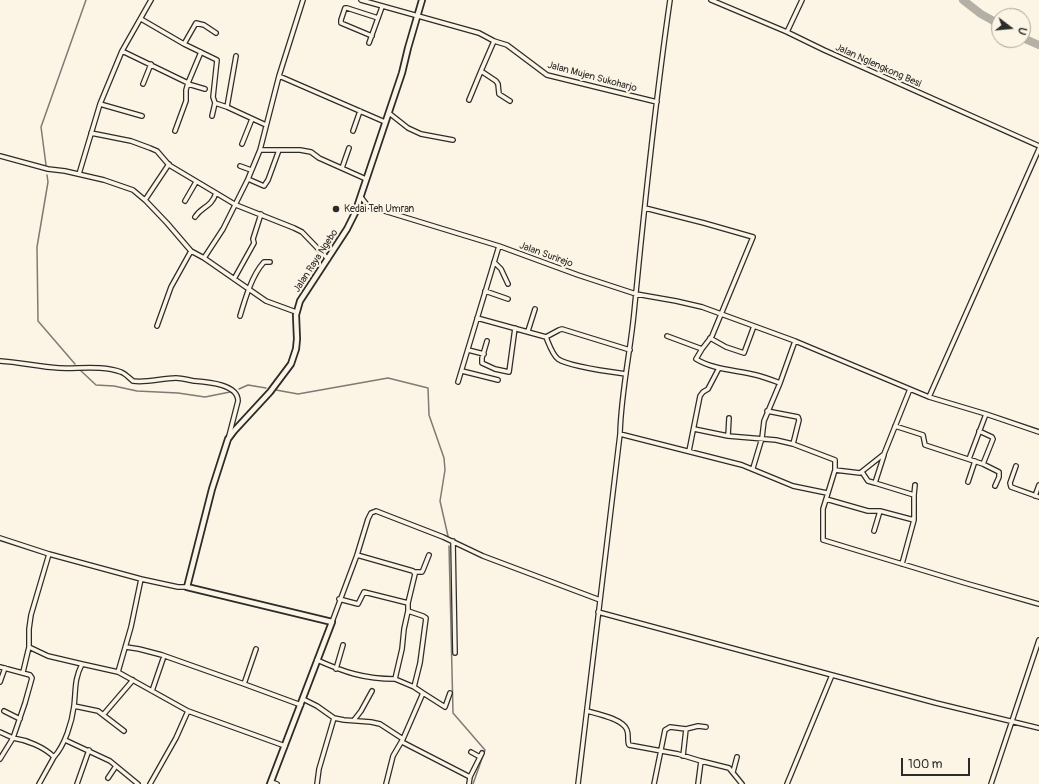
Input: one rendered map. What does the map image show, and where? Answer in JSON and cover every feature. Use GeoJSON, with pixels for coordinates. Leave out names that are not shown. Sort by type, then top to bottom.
{"type":"FeatureCollection","features":[{"type":"Feature","properties":{"kind":"street"},"geometry":{"type":"LineString","coordinates":[[79,174],[100,104],[122,51],[151,0]]}},
{"type":"Feature","properties":{"kind":"street"},"geometry":{"type":"LineString","coordinates":[[204,258],[223,229],[236,204],[260,150],[279,76],[303,0]]}},
{"type":"Feature","properties":{"kind":"street","name":"Jalan Mujen Sukoharjo"},"geometry":{"type":"LineString","coordinates":[[361,0],[479,33],[494,41],[507,45],[547,75],[657,102]]}},
{"type":"Feature","properties":{"kind":"street","name":"Jalan Raya Ngebo"},"geometry":{"type":"LineString","coordinates":[[187,587],[212,490],[228,439],[270,392],[291,364],[296,349],[296,312],[300,301],[347,229],[357,207],[402,73],[422,0]]}},
{"type":"Feature","properties":{"kind":"street"},"geometry":{"type":"LineString","coordinates":[[578,784],[670,0]]}},
{"type":"Feature","properties":{"kind":"street","name":"Jalan Nglengkong Besi"},"geometry":{"type":"LineString","coordinates":[[711,0],[787,32],[1039,148]]}},
{"type":"Feature","properties":{"kind":"street"},"geometry":{"type":"LineString","coordinates":[[787,32],[802,0]]}},
{"type":"Feature","properties":{"kind":"street"},"geometry":{"type":"LineString","coordinates":[[369,43],[382,7]]}},
{"type":"Feature","properties":{"kind":"street"},"geometry":{"type":"LineString","coordinates":[[372,36],[342,23],[341,20],[345,8],[378,18]]}},
{"type":"Feature","properties":{"kind":"street"},"geometry":{"type":"LineString","coordinates":[[141,18],[184,44],[218,60],[213,97],[215,103],[212,116]]}},
{"type":"Feature","properties":{"kind":"street"},"geometry":{"type":"LineString","coordinates":[[184,44],[196,22],[204,25],[216,33]]}},
{"type":"Feature","properties":{"kind":"street"},"geometry":{"type":"LineString","coordinates":[[469,100],[494,41]]}},
{"type":"Feature","properties":{"kind":"street"},"geometry":{"type":"LineString","coordinates":[[122,51],[188,83],[205,89]]}},
{"type":"Feature","properties":{"kind":"street"},"geometry":{"type":"LineString","coordinates":[[175,131],[186,101],[186,90],[188,83],[201,52]]}},
{"type":"Feature","properties":{"kind":"street"},"geometry":{"type":"LineString","coordinates":[[228,107],[236,56]]}},
{"type":"Feature","properties":{"kind":"street"},"geometry":{"type":"LineString","coordinates":[[143,84],[151,64]]}},
{"type":"Feature","properties":{"kind":"street"},"geometry":{"type":"LineString","coordinates":[[481,71],[496,81],[498,84],[499,94],[510,101]]}},
{"type":"Feature","properties":{"kind":"street"},"geometry":{"type":"LineString","coordinates":[[279,76],[385,122]]}},
{"type":"Feature","properties":{"kind":"street"},"geometry":{"type":"LineString","coordinates":[[215,103],[228,107],[266,125]]}},
{"type":"Feature","properties":{"kind":"street"},"geometry":{"type":"LineString","coordinates":[[100,104],[142,116]]}},
{"type":"Feature","properties":{"kind":"street"},"geometry":{"type":"LineString","coordinates":[[353,130],[360,111]]}},
{"type":"Feature","properties":{"kind":"street"},"geometry":{"type":"LineString","coordinates":[[388,113],[408,128],[421,134],[453,140]]}},
{"type":"Feature","properties":{"kind":"street"},"geometry":{"type":"LineString","coordinates":[[242,144],[252,118]]}},
{"type":"Feature","properties":{"kind":"street"},"geometry":{"type":"LineString","coordinates":[[91,133],[140,144],[157,152],[168,164],[216,194],[302,232],[328,259]]}},
{"type":"Feature","properties":{"kind":"street"},"geometry":{"type":"LineString","coordinates":[[342,168],[349,148]]}},
{"type":"Feature","properties":{"kind":"street"},"geometry":{"type":"LineString","coordinates":[[929,397],[1039,148]]}},
{"type":"Feature","properties":{"kind":"street"},"geometry":{"type":"LineString","coordinates":[[260,150],[300,150],[311,152],[319,158],[366,179]]}},
{"type":"Feature","properties":{"kind":"street"},"geometry":{"type":"LineString","coordinates":[[248,179],[264,186],[268,180],[279,150]]}},
{"type":"Feature","properties":{"kind":"street"},"geometry":{"type":"LineString","coordinates":[[0,156],[48,169],[79,174],[133,190],[145,200],[174,230],[191,251],[204,258],[266,301],[296,312]]}},
{"type":"Feature","properties":{"kind":"street"},"geometry":{"type":"LineString","coordinates":[[145,200],[168,164]]}},
{"type":"Feature","properties":{"kind":"street"},"geometry":{"type":"LineString","coordinates":[[240,166],[251,170]]}},
{"type":"Feature","properties":{"kind":"street"},"geometry":{"type":"LineString","coordinates":[[185,201],[196,182]]}},
{"type":"Feature","properties":{"kind":"street"},"geometry":{"type":"LineString","coordinates":[[195,217],[199,211],[211,203],[216,194]]}},
{"type":"Feature","properties":{"kind":"street"},"geometry":{"type":"LineString","coordinates":[[361,197],[368,206]]}},
{"type":"Feature","properties":{"kind":"street","name":"Jalan Surirejo"},"geometry":{"type":"LineString","coordinates":[[357,207],[368,206],[499,246],[578,275],[636,294],[702,307],[795,341],[929,397],[1039,432]]}},
{"type":"Feature","properties":{"kind":"street"},"geometry":{"type":"LineString","coordinates":[[645,208],[753,237],[710,338],[696,359],[719,368],[758,376],[780,383]]}},
{"type":"Feature","properties":{"kind":"street"},"geometry":{"type":"LineString","coordinates":[[234,279],[254,243],[253,239],[261,214]]}},
{"type":"Feature","properties":{"kind":"street"},"geometry":{"type":"LineString","coordinates":[[458,382],[499,246]]}},
{"type":"Feature","properties":{"kind":"street"},"geometry":{"type":"LineString","coordinates":[[157,326],[171,287],[191,251]]}},
{"type":"Feature","properties":{"kind":"street"},"geometry":{"type":"LineString","coordinates":[[240,316],[249,289],[261,265],[264,262],[270,262]]}},
{"type":"Feature","properties":{"kind":"street"},"geometry":{"type":"LineString","coordinates":[[494,262],[501,269],[508,284]]}},
{"type":"Feature","properties":{"kind":"street"},"geometry":{"type":"LineString","coordinates":[[485,291],[508,299]]}},
{"type":"Feature","properties":{"kind":"street"},"geometry":{"type":"LineString","coordinates":[[528,332],[535,309]]}},
{"type":"Feature","properties":{"kind":"street"},"geometry":{"type":"LineString","coordinates":[[477,318],[546,337],[562,329],[630,350]]}},
{"type":"Feature","properties":{"kind":"street"},"geometry":{"type":"LineString","coordinates":[[710,338],[726,347],[744,353],[754,326]]}},
{"type":"Feature","properties":{"kind":"street"},"geometry":{"type":"LineString","coordinates":[[487,341],[482,361],[484,365],[504,372],[509,372],[515,328]]}},
{"type":"Feature","properties":{"kind":"street"},"geometry":{"type":"LineString","coordinates":[[667,336],[702,349]]}},
{"type":"Feature","properties":{"kind":"street"},"geometry":{"type":"LineString","coordinates":[[546,337],[554,354],[559,360],[575,365],[626,374]]}},
{"type":"Feature","properties":{"kind":"street"},"geometry":{"type":"LineString","coordinates":[[753,468],[762,438],[767,411],[780,383],[795,341]]}},
{"type":"Feature","properties":{"kind":"street"},"geometry":{"type":"LineString","coordinates":[[468,350],[484,354]]}},
{"type":"Feature","properties":{"kind":"street"},"geometry":{"type":"LineString","coordinates":[[0,361],[58,368],[95,368],[114,370],[124,374],[133,381],[176,378],[205,381],[232,389],[237,396],[238,401],[228,439]]}},
{"type":"Feature","properties":{"kind":"street"},"geometry":{"type":"LineString","coordinates":[[689,451],[700,396],[708,389],[719,368]]}},
{"type":"Feature","properties":{"kind":"street"},"geometry":{"type":"LineString","coordinates":[[462,371],[498,380]]}},
{"type":"Feature","properties":{"kind":"street"},"geometry":{"type":"LineString","coordinates":[[875,483],[884,454],[910,389]]}},
{"type":"Feature","properties":{"kind":"street"},"geometry":{"type":"LineString","coordinates":[[767,411],[798,417],[799,420],[793,444]]}},
{"type":"Feature","properties":{"kind":"street"},"geometry":{"type":"LineString","coordinates":[[969,459],[986,414]]}},
{"type":"Feature","properties":{"kind":"street"},"geometry":{"type":"LineString","coordinates":[[728,436],[729,418]]}},
{"type":"Feature","properties":{"kind":"street"},"geometry":{"type":"LineString","coordinates":[[895,426],[923,435],[926,445],[975,461],[998,472],[999,477],[995,486]]}},
{"type":"Feature","properties":{"kind":"street"},"geometry":{"type":"LineString","coordinates":[[694,429],[728,436],[776,440],[793,444],[835,460],[835,470],[823,509],[823,540],[1039,604]]}},
{"type":"Feature","properties":{"kind":"street"},"geometry":{"type":"LineString","coordinates":[[980,431],[993,439],[983,464]]}},
{"type":"Feature","properties":{"kind":"street"},"geometry":{"type":"LineString","coordinates":[[620,434],[753,468],[793,486],[828,492]]}},
{"type":"Feature","properties":{"kind":"street"},"geometry":{"type":"LineString","coordinates":[[835,470],[857,473],[862,472],[884,454]]}},
{"type":"Feature","properties":{"kind":"street"},"geometry":{"type":"LineString","coordinates":[[968,482],[975,461]]}},
{"type":"Feature","properties":{"kind":"street"},"geometry":{"type":"LineString","coordinates":[[1016,466],[1010,483],[1011,487],[1037,497],[1039,485]]}},
{"type":"Feature","properties":{"kind":"street"},"geometry":{"type":"LineString","coordinates":[[862,472],[868,481],[914,495]]}},
{"type":"Feature","properties":{"kind":"street"},"geometry":{"type":"LineString","coordinates":[[902,564],[914,520],[915,485]]}},
{"type":"Feature","properties":{"kind":"street"},"geometry":{"type":"LineString","coordinates":[[826,499],[868,511],[880,511],[914,520]]}},
{"type":"Feature","properties":{"kind":"street"},"geometry":{"type":"LineString","coordinates":[[277,784],[271,783],[332,622],[339,599],[357,555],[368,519],[372,513],[376,511],[453,541],[484,556],[600,600]]}},
{"type":"Feature","properties":{"kind":"street"},"geometry":{"type":"LineString","coordinates":[[874,531],[880,511]]}},
{"type":"Feature","properties":{"kind":"street"},"geometry":{"type":"LineString","coordinates":[[0,538],[49,554],[141,579],[187,587],[332,622]]}},
{"type":"Feature","properties":{"kind":"street"},"geometry":{"type":"LineString","coordinates":[[453,541],[455,653]]}},
{"type":"Feature","properties":{"kind":"street"},"geometry":{"type":"LineString","coordinates":[[23,672],[29,647],[31,615],[49,554]]}},
{"type":"Feature","properties":{"kind":"street"},"geometry":{"type":"LineString","coordinates":[[357,555],[414,572],[422,572],[429,554]]}},
{"type":"Feature","properties":{"kind":"street"},"geometry":{"type":"LineString","coordinates":[[395,679],[402,649],[414,572]]}},
{"type":"Feature","properties":{"kind":"street"},"geometry":{"type":"LineString","coordinates":[[118,672],[126,647],[141,579]]}},
{"type":"Feature","properties":{"kind":"street"},"geometry":{"type":"LineString","coordinates":[[339,599],[358,604],[364,592],[408,603]]}},
{"type":"Feature","properties":{"kind":"street"},"geometry":{"type":"LineString","coordinates":[[408,611],[426,618],[420,663],[414,687]]}},
{"type":"Feature","properties":{"kind":"street"},"geometry":{"type":"LineString","coordinates":[[598,612],[1039,728]]}},
{"type":"Feature","properties":{"kind":"street"},"geometry":{"type":"LineString","coordinates":[[991,784],[1039,640]]}},
{"type":"Feature","properties":{"kind":"street"},"geometry":{"type":"LineString","coordinates":[[336,669],[344,645]]}},
{"type":"Feature","properties":{"kind":"street"},"geometry":{"type":"LineString","coordinates":[[29,647],[48,656],[118,672],[188,711],[285,746]]}},
{"type":"Feature","properties":{"kind":"street"},"geometry":{"type":"LineString","coordinates":[[126,647],[139,649],[162,656],[301,705]]}},
{"type":"Feature","properties":{"kind":"street"},"geometry":{"type":"LineString","coordinates":[[244,684],[256,649]]}},
{"type":"Feature","properties":{"kind":"street"},"geometry":{"type":"LineString","coordinates":[[152,691],[163,659]]}},
{"type":"Feature","properties":{"kind":"street"},"geometry":{"type":"LineString","coordinates":[[317,660],[350,674],[395,679],[414,687],[445,707],[450,693]]}},
{"type":"Feature","properties":{"kind":"street"},"geometry":{"type":"LineString","coordinates":[[40,784],[65,740],[74,706],[75,685],[82,664]]}},
{"type":"Feature","properties":{"kind":"street"},"geometry":{"type":"LineString","coordinates":[[0,667],[23,672],[30,675],[32,678],[13,738],[0,759]]}},
{"type":"Feature","properties":{"kind":"street"},"geometry":{"type":"LineString","coordinates":[[0,682],[5,668]]}},
{"type":"Feature","properties":{"kind":"street"},"geometry":{"type":"LineString","coordinates":[[787,784],[832,674]]}},
{"type":"Feature","properties":{"kind":"street"},"geometry":{"type":"LineString","coordinates":[[103,715],[133,680]]}},
{"type":"Feature","properties":{"kind":"street"},"geometry":{"type":"LineString","coordinates":[[354,720],[361,711],[372,691]]}},
{"type":"Feature","properties":{"kind":"street"},"geometry":{"type":"LineString","coordinates":[[386,784],[389,768],[395,752],[403,740],[423,694]]}},
{"type":"Feature","properties":{"kind":"street"},"geometry":{"type":"LineString","coordinates":[[303,699],[317,706],[334,718],[380,724],[403,740],[470,777]]}},
{"type":"Feature","properties":{"kind":"street"},"geometry":{"type":"LineString","coordinates":[[74,706],[97,711],[124,732]]}},
{"type":"Feature","properties":{"kind":"street"},"geometry":{"type":"LineString","coordinates":[[4,711],[20,719]]}},
{"type":"Feature","properties":{"kind":"street"},"geometry":{"type":"LineString","coordinates":[[150,784],[176,738],[188,711]]}},
{"type":"Feature","properties":{"kind":"street"},"geometry":{"type":"LineString","coordinates":[[587,711],[617,720],[625,725],[628,730],[629,746],[661,751],[722,766],[733,772],[742,784]]}},
{"type":"Feature","properties":{"kind":"street"},"geometry":{"type":"LineString","coordinates":[[317,784],[319,769],[334,718]]}},
{"type":"Feature","properties":{"kind":"street"},"geometry":{"type":"LineString","coordinates":[[654,784],[663,733],[667,728],[686,729],[698,726],[706,727]]}},
{"type":"Feature","properties":{"kind":"street"},"geometry":{"type":"LineString","coordinates":[[683,756],[686,729]]}},
{"type":"Feature","properties":{"kind":"street"},"geometry":{"type":"LineString","coordinates":[[0,732],[34,745],[50,753],[54,757]]}},
{"type":"Feature","properties":{"kind":"street"},"geometry":{"type":"LineString","coordinates":[[65,740],[110,761],[138,784]]}},
{"type":"Feature","properties":{"kind":"street"},"geometry":{"type":"LineString","coordinates":[[77,784],[89,750]]}},
{"type":"Feature","properties":{"kind":"street"},"geometry":{"type":"LineString","coordinates":[[470,784],[470,777],[481,755],[471,752]]}},
{"type":"Feature","properties":{"kind":"street"},"geometry":{"type":"LineString","coordinates":[[733,772],[737,757]]}},
{"type":"Feature","properties":{"kind":"street"},"geometry":{"type":"LineString","coordinates":[[698,784],[701,761]]}},
{"type":"Feature","properties":{"kind":"street"},"geometry":{"type":"LineString","coordinates":[[108,778],[116,766]]}},
{"type":"Feature","properties":{"kind":"waterway"},"geometry":{"type":"LineString","coordinates":[[46,165],[41,127],[86,0]]}},
{"type":"Feature","properties":{"kind":"waterway"},"geometry":{"type":"LineString","coordinates":[[963,0],[991,20]]}},
{"type":"Feature","properties":{"kind":"waterway"},"geometry":{"type":"LineString","coordinates":[[1031,42],[1039,45]]}},
{"type":"Feature","properties":{"kind":"waterway"},"geometry":{"type":"LineString","coordinates":[[47,175],[48,182],[37,247],[38,321],[75,364]]}},
{"type":"Feature","properties":{"kind":"waterway"},"geometry":{"type":"LineString","coordinates":[[79,369],[96,385],[114,386],[137,391],[178,393],[205,397],[230,392]]}},
{"type":"Feature","properties":{"kind":"waterway"},"geometry":{"type":"LineString","coordinates":[[276,390],[298,394],[388,378],[428,388],[429,415],[444,458],[445,470],[440,501],[448,536]]}},
{"type":"Feature","properties":{"kind":"waterway"},"geometry":{"type":"LineString","coordinates":[[239,389],[248,385],[266,388]]}},
{"type":"Feature","properties":{"kind":"waterway"},"geometry":{"type":"LineString","coordinates":[[449,546],[453,713],[485,750],[473,784]]}},
{"type":"Feature","properties":{"kind":"place","name":"Kedai Teh Umran"},"geometry":{"type":"Point","coordinates":[336,209]}}]}
